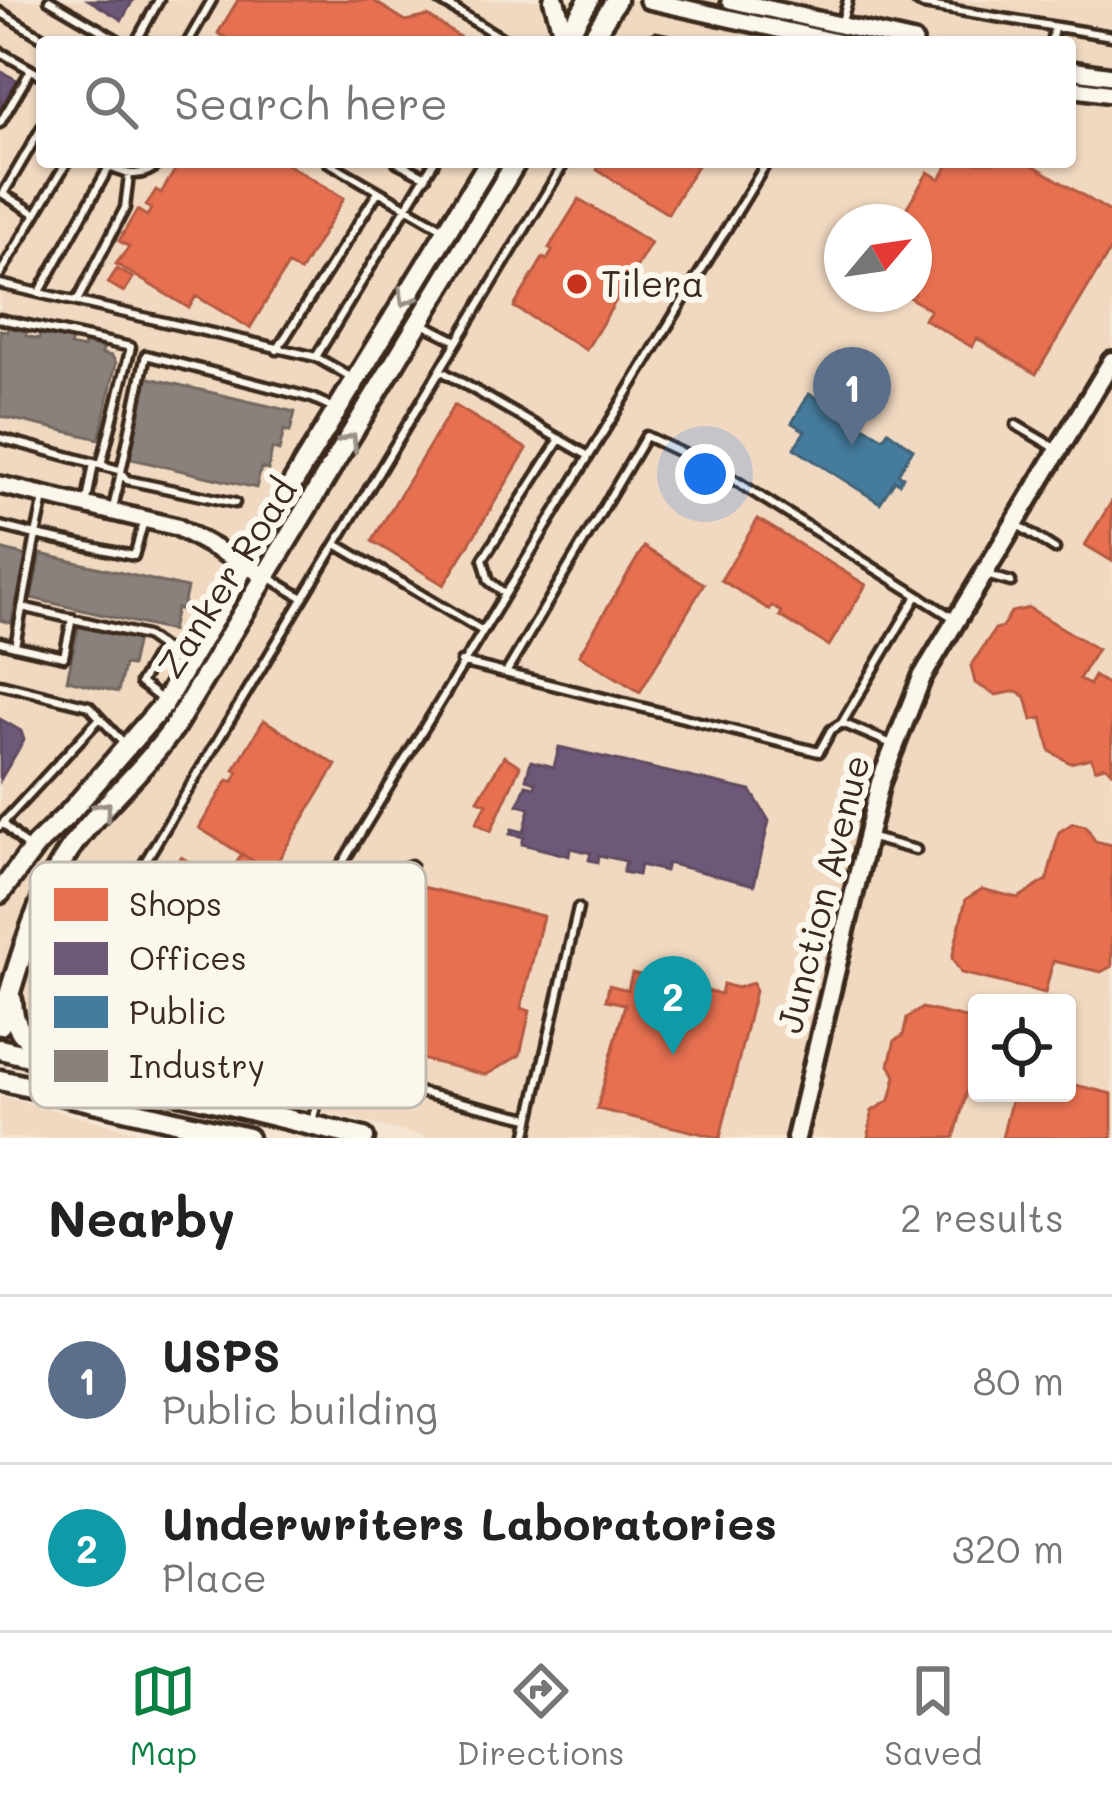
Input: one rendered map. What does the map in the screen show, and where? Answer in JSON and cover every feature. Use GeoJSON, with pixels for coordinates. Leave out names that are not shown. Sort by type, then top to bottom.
{"type":"FeatureCollection","features":[{"type":"Feature","properties":{"kind":"main road"},"geometry":{"type":"LineString","coordinates":[[554,0],[563,36]]}},
{"type":"Feature","properties":{"kind":"main road"},"geometry":{"type":"LineString","coordinates":[[566,36],[589,0]]}},
{"type":"Feature","properties":{"kind":"main road"},"geometry":{"type":"LineString","coordinates":[[594,36],[616,0]]}},
{"type":"Feature","properties":{"kind":"main road","name":"Zanker Road"},"geometry":{"type":"LineString","coordinates":[[0,893],[31,850],[165,702],[485,168]]}},
{"type":"Feature","properties":{"kind":"main road","name":"Zanker Road"},"geometry":{"type":"LineString","coordinates":[[61,862],[155,754],[512,168]]}},
{"type":"Feature","properties":{"kind":"main road","name":"Junction Avenue"},"geometry":{"type":"LineString","coordinates":[[796,1138],[880,783],[922,677],[1112,361]]}},
{"type":"Feature","properties":{"kind":"main road","name":"Zanker Road"},"geometry":{"type":"LineString","coordinates":[[0,1025],[30,932]]}},
{"type":"Feature","properties":{"kind":"main road"},"geometry":{"type":"LineString","coordinates":[[12,983],[13,1014],[30,1044]]}},
{"type":"Feature","properties":{"kind":"main road"},"geometry":{"type":"LineString","coordinates":[[0,1048],[30,1055]]}},
{"type":"Feature","properties":{"kind":"main road"},"geometry":{"type":"LineString","coordinates":[[0,1080],[30,1087]]}},
{"type":"Feature","properties":{"kind":"main road"},"geometry":{"type":"LineString","coordinates":[[120,1108],[248,1138]]}},
{"type":"Feature","properties":{"kind":"main road"},"geometry":{"type":"LineString","coordinates":[[243,1108],[364,1138]]}},
{"type":"Feature","properties":{"kind":"street"},"geometry":{"type":"LineString","coordinates":[[649,0],[821,36]]}},
{"type":"Feature","properties":{"kind":"street"},"geometry":{"type":"LineString","coordinates":[[730,0],[826,36]]}},
{"type":"Feature","properties":{"kind":"street"},"geometry":{"type":"LineString","coordinates":[[1076,71],[1112,76]]}},
{"type":"Feature","properties":{"kind":"street"},"geometry":{"type":"LineString","coordinates":[[1076,89],[1112,94]]}},
{"type":"Feature","properties":{"kind":"street"},"geometry":{"type":"LineString","coordinates":[[0,485],[145,518],[193,534],[267,577]]}},
{"type":"Feature","properties":{"kind":"lane"},"geometry":{"type":"LineString","coordinates":[[50,0],[111,36]]}},
{"type":"Feature","properties":{"kind":"lane"},"geometry":{"type":"LineString","coordinates":[[139,36],[159,0]]}},
{"type":"Feature","properties":{"kind":"lane"},"geometry":{"type":"LineString","coordinates":[[191,36],[212,0]]}},
{"type":"Feature","properties":{"kind":"lane"},"geometry":{"type":"LineString","coordinates":[[439,0],[498,36]]}},
{"type":"Feature","properties":{"kind":"lane"},"geometry":{"type":"LineString","coordinates":[[832,36],[848,0]]}},
{"type":"Feature","properties":{"kind":"lane"},"geometry":{"type":"LineString","coordinates":[[915,0],[1112,36]]}},
{"type":"Feature","properties":{"kind":"lane"},"geometry":{"type":"LineString","coordinates":[[941,8],[946,0]]}},
{"type":"Feature","properties":{"kind":"lane"},"geometry":{"type":"LineString","coordinates":[[0,12],[40,36]]}},
{"type":"Feature","properties":{"kind":"lane"},"geometry":{"type":"LineString","coordinates":[[1052,36],[1054,29]]}},
{"type":"Feature","properties":{"kind":"lane"},"geometry":{"type":"LineString","coordinates":[[0,52],[36,72]]}},
{"type":"Feature","properties":{"kind":"lane"},"geometry":{"type":"LineString","coordinates":[[0,123],[32,70]]}},
{"type":"Feature","properties":{"kind":"lane"},"geometry":{"type":"LineString","coordinates":[[36,137],[3,194],[36,214]]}},
{"type":"Feature","properties":{"kind":"lane"},"geometry":{"type":"LineString","coordinates":[[0,274],[63,168]]}},
{"type":"Feature","properties":{"kind":"lane"},"geometry":{"type":"LineString","coordinates":[[40,292],[103,168]]}},
{"type":"Feature","properties":{"kind":"lane"},"geometry":{"type":"LineString","coordinates":[[112,168],[129,175],[146,174],[154,168]]}},
{"type":"Feature","properties":{"kind":"lane"},"geometry":{"type":"LineString","coordinates":[[338,168],[447,231]]}},
{"type":"Feature","properties":{"kind":"lane"},"geometry":{"type":"LineString","coordinates":[[409,168],[426,177]]}},
{"type":"Feature","properties":{"kind":"lane"},"geometry":{"type":"LineString","coordinates":[[316,357],[431,168]]}},
{"type":"Feature","properties":{"kind":"lane"},"geometry":{"type":"LineString","coordinates":[[144,862],[561,168]]}},
{"type":"Feature","properties":{"kind":"lane"},"geometry":{"type":"LineString","coordinates":[[342,862],[763,168]]}},
{"type":"Feature","properties":{"kind":"lane"},"geometry":{"type":"LineString","coordinates":[[77,301],[125,208],[129,175]]}},
{"type":"Feature","properties":{"kind":"lane"},"geometry":{"type":"LineString","coordinates":[[277,350],[378,192]]}},
{"type":"Feature","properties":{"kind":"lane"},"geometry":{"type":"LineString","coordinates":[[0,284],[316,357],[356,380]]}},
{"type":"Feature","properties":{"kind":"lane"},"geometry":{"type":"LineString","coordinates":[[0,319],[131,347],[86,505]]}},
{"type":"Feature","properties":{"kind":"lane"},"geometry":{"type":"LineString","coordinates":[[421,323],[457,341]]}},
{"type":"Feature","properties":{"kind":"lane"},"geometry":{"type":"LineString","coordinates":[[112,510],[146,355],[312,398],[338,410]]}},
{"type":"Feature","properties":{"kind":"lane"},"geometry":{"type":"LineString","coordinates":[[440,370],[589,456]]}},
{"type":"Feature","properties":{"kind":"lane"},"geometry":{"type":"LineString","coordinates":[[1016,425],[1058,450]]}},
{"type":"Feature","properties":{"kind":"lane"},"geometry":{"type":"LineString","coordinates":[[506,674],[646,436],[720,471],[955,619]]}},
{"type":"Feature","properties":{"kind":"lane"},"geometry":{"type":"LineString","coordinates":[[0,438],[118,470],[127,480],[235,503]]}},
{"type":"Feature","properties":{"kind":"lane"},"geometry":{"type":"LineString","coordinates":[[504,593],[489,581],[483,559],[560,440]]}},
{"type":"Feature","properties":{"kind":"lane"},"geometry":{"type":"LineString","coordinates":[[15,646],[44,495]]}},
{"type":"Feature","properties":{"kind":"lane"},"geometry":{"type":"LineString","coordinates":[[0,526],[134,556],[145,518]]}},
{"type":"Feature","properties":{"kind":"lane"},"geometry":{"type":"LineString","coordinates":[[1013,522],[1055,549]]}},
{"type":"Feature","properties":{"kind":"lane"},"geometry":{"type":"LineString","coordinates":[[336,544],[481,630]]}},
{"type":"Feature","properties":{"kind":"lane"},"geometry":{"type":"LineString","coordinates":[[982,574],[1011,583]]}},
{"type":"Feature","properties":{"kind":"lane"},"geometry":{"type":"LineString","coordinates":[[267,577],[302,598]]}},
{"type":"Feature","properties":{"kind":"lane"},"geometry":{"type":"LineString","coordinates":[[461,662],[819,752],[831,730],[842,723],[918,595]]}},
{"type":"Feature","properties":{"kind":"lane"},"geometry":{"type":"LineString","coordinates":[[22,607],[146,635],[186,665]]}},
{"type":"Feature","properties":{"kind":"lane"},"geometry":{"type":"LineString","coordinates":[[0,642],[64,657],[72,618]]}},
{"type":"Feature","properties":{"kind":"lane"},"geometry":{"type":"LineString","coordinates":[[161,647],[140,683],[165,702]]}},
{"type":"Feature","properties":{"kind":"lane"},"geometry":{"type":"LineString","coordinates":[[0,684],[89,706],[128,748]]}},
{"type":"Feature","properties":{"kind":"lane"},"geometry":{"type":"LineString","coordinates":[[31,850],[2,825],[100,718]]}},
{"type":"Feature","properties":{"kind":"lane"},"geometry":{"type":"LineString","coordinates":[[842,723],[895,746]]}},
{"type":"Feature","properties":{"kind":"lane"},"geometry":{"type":"LineString","coordinates":[[867,837],[916,850]]}},
{"type":"Feature","properties":{"kind":"lane"},"geometry":{"type":"LineString","coordinates":[[526,1138],[578,908]]}},
{"type":"Feature","properties":{"kind":"lane"},"geometry":{"type":"LineString","coordinates":[[426,1094],[529,1118]]}},
{"type":"Feature","properties":{"kind":"lane"},"geometry":{"type":"LineString","coordinates":[[311,1125],[315,1108]]}},
{"type":"Feature","properties":{"kind":"shaded area"},"geometry":{"type":"Polygon","coordinates":[[[0,0],[1112,0],[1112,1138],[430,1138],[307,1108],[426,1108],[426,862],[30,862],[30,1040],[0,1033],[0,0]]]}},
{"type":"Feature","properties":{"kind":"shaded area"},"geometry":{"type":"Polygon","coordinates":[[[0,1096],[30,1104],[30,1108],[160,1138],[0,1138],[0,1096]]]}},
{"type":"Feature","properties":{"kind":"building: Shops"},"geometry":{"type":"Polygon","coordinates":[[[238,0],[372,0],[406,21],[428,16],[458,36],[223,36],[218,33],[238,0]]]}},
{"type":"Feature","properties":{"kind":"building: Shops"},"geometry":{"type":"Polygon","coordinates":[[[176,168],[293,168],[344,198],[300,272],[288,265],[250,328],[196,296],[189,308],[116,264],[129,247],[119,241],[137,210],[147,216],[151,209],[146,206],[156,190],[161,193],[176,168]]]}},
{"type":"Feature","properties":{"kind":"building: Shops"},"geometry":{"type":"Polygon","coordinates":[[[598,168],[695,168],[668,214],[598,168]]]}},
{"type":"Feature","properties":{"kind":"building: Shops"},"geometry":{"type":"Polygon","coordinates":[[[946,168],[1038,168],[1112,213],[1112,247],[1036,374],[977,338],[972,347],[924,319],[932,312],[932,204],[909,204],[928,172],[940,179],[946,168]]]}},
{"type":"Feature","properties":{"kind":"building: Shops","name":"Tilera"},"geometry":{"type":"Polygon","coordinates":[[[579,199],[651,243],[586,350],[514,307],[543,258],[547,260],[553,250],[549,248],[579,199]]]}},
{"type":"Feature","properties":{"kind":"building: Shops"},"geometry":{"type":"Polygon","coordinates":[[[117,269],[133,278],[124,292],[108,283],[117,269]]]}},
{"type":"Feature","properties":{"kind":"building: Shops"},"geometry":{"type":"Polygon","coordinates":[[[454,405],[527,449],[444,585],[372,541],[454,405]]]}},
{"type":"Feature","properties":{"kind":"building: Shops"},"geometry":{"type":"Polygon","coordinates":[[[1112,501],[1112,561],[1085,545],[1112,501]]]}},
{"type":"Feature","properties":{"kind":"building: Shops"},"geometry":{"type":"Polygon","coordinates":[[[758,519],[866,585],[829,646],[780,616],[782,612],[772,606],[770,610],[721,580],[758,519]]]}},
{"type":"Feature","properties":{"kind":"building: Shops"},"geometry":{"type":"Polygon","coordinates":[[[644,547],[704,584],[640,692],[579,655],[644,547]]]}},
{"type":"Feature","properties":{"kind":"building: Shops"},"geometry":{"type":"Polygon","coordinates":[[[1029,608],[1097,649],[1079,679],[1089,685],[1094,676],[1112,687],[1112,771],[1105,766],[1095,769],[1091,758],[1070,763],[1050,751],[1042,718],[1032,720],[1026,697],[1017,691],[996,695],[975,683],[971,666],[995,629],[1002,627],[1011,612],[1029,608]]]}},
{"type":"Feature","properties":{"kind":"building: Shops"},"geometry":{"type":"Polygon","coordinates":[[[264,720],[336,765],[277,862],[255,862],[199,828],[228,780],[233,782],[238,772],[234,770],[264,720]]]}},
{"type":"Feature","properties":{"kind":"building: Shops"},"geometry":{"type":"Polygon","coordinates":[[[504,756],[520,766],[491,831],[476,823],[487,804],[478,800],[504,756]]]}},
{"type":"Feature","properties":{"kind":"building: Shops"},"geometry":{"type":"Polygon","coordinates":[[[1073,823],[1086,826],[1095,841],[1112,845],[1112,966],[1101,972],[1053,961],[1045,993],[961,973],[952,958],[966,899],[982,889],[1018,898],[1047,880],[1059,832],[1073,823]]]}},
{"type":"Feature","properties":{"kind":"building: Shops"},"geometry":{"type":"Polygon","coordinates":[[[426,888],[543,916],[521,1008],[530,1011],[520,1055],[486,1075],[426,1060],[426,888]]]}},
{"type":"Feature","properties":{"kind":"building: Shops"},"geometry":{"type":"Polygon","coordinates":[[[632,973],[721,994],[723,984],[737,988],[753,983],[755,991],[720,1138],[597,1109],[625,1004],[606,1000],[609,985],[628,990],[632,973]]]}},
{"type":"Feature","properties":{"kind":"building: Shops"},"geometry":{"type":"Polygon","coordinates":[[[922,1008],[968,1019],[968,1088],[954,1138],[868,1138],[872,1111],[890,1100],[896,1076],[889,1065],[907,1018],[922,1008]]]}},
{"type":"Feature","properties":{"kind":"building: Shops"},"geometry":{"type":"Polygon","coordinates":[[[1076,1085],[1112,1094],[1112,1138],[1002,1138],[1011,1102],[1076,1102],[1076,1085]]]}},
{"type":"Feature","properties":{"kind":"building: Offices"},"geometry":{"type":"Polygon","coordinates":[[[89,0],[133,0],[122,20],[89,0]]]}},
{"type":"Feature","properties":{"kind":"building: Offices"},"geometry":{"type":"Polygon","coordinates":[[[0,71],[17,80],[0,108],[0,71]]]}},
{"type":"Feature","properties":{"kind":"building: Offices"},"geometry":{"type":"Polygon","coordinates":[[[0,719],[21,731],[24,740],[0,780],[0,719]]]}},
{"type":"Feature","properties":{"kind":"building: Offices"},"geometry":{"type":"Polygon","coordinates":[[[559,747],[751,791],[769,821],[754,885],[667,863],[665,871],[640,865],[638,875],[623,872],[626,861],[599,855],[598,862],[589,860],[591,853],[570,848],[569,856],[522,844],[524,837],[510,834],[512,829],[524,832],[530,808],[518,805],[526,785],[535,787],[536,782],[526,779],[531,761],[554,767],[559,747]]]}},
{"type":"Feature","properties":{"kind":"building: Public"},"geometry":{"type":"Polygon","coordinates":[[[823,391],[828,394],[823,402],[883,438],[888,431],[913,449],[898,474],[903,477],[899,483],[895,480],[880,503],[794,448],[805,431],[792,423],[809,394],[819,399],[823,391]]]}},
{"type":"Feature","properties":{"kind":"building: Industry"},"geometry":{"type":"Polygon","coordinates":[[[8,326],[27,330],[26,336],[39,339],[40,333],[72,340],[70,346],[83,349],[84,343],[103,348],[102,354],[112,356],[116,363],[99,439],[0,416],[0,330],[7,331],[8,326]]]}},
{"type":"Feature","properties":{"kind":"building: Industry"},"geometry":{"type":"Polygon","coordinates":[[[145,377],[295,412],[279,451],[272,449],[268,470],[261,468],[256,488],[127,458],[145,377]]]}},
{"type":"Feature","properties":{"kind":"building: Industry"},"geometry":{"type":"Polygon","coordinates":[[[0,549],[27,556],[11,623],[0,620],[0,549]]]}},
{"type":"Feature","properties":{"kind":"building: Industry"},"geometry":{"type":"Polygon","coordinates":[[[41,554],[187,588],[182,610],[176,608],[171,631],[31,598],[41,554]]]}},
{"type":"Feature","properties":{"kind":"building: Industry"},"geometry":{"type":"Polygon","coordinates":[[[79,625],[137,639],[118,692],[67,680],[79,625]]]}},
{"type":"Feature","properties":{"kind":"place","name":"Tilera"},"geometry":{"type":"Point","coordinates":[577,284]}},
{"type":"Feature","properties":{"kind":"place","name":"USPS"},"geometry":{"type":"Point","coordinates":[852,446]}},
{"type":"Feature","properties":{"kind":"place","name":"Underwriters Laboratories"},"geometry":{"type":"Point","coordinates":[673,1055]}}]}
